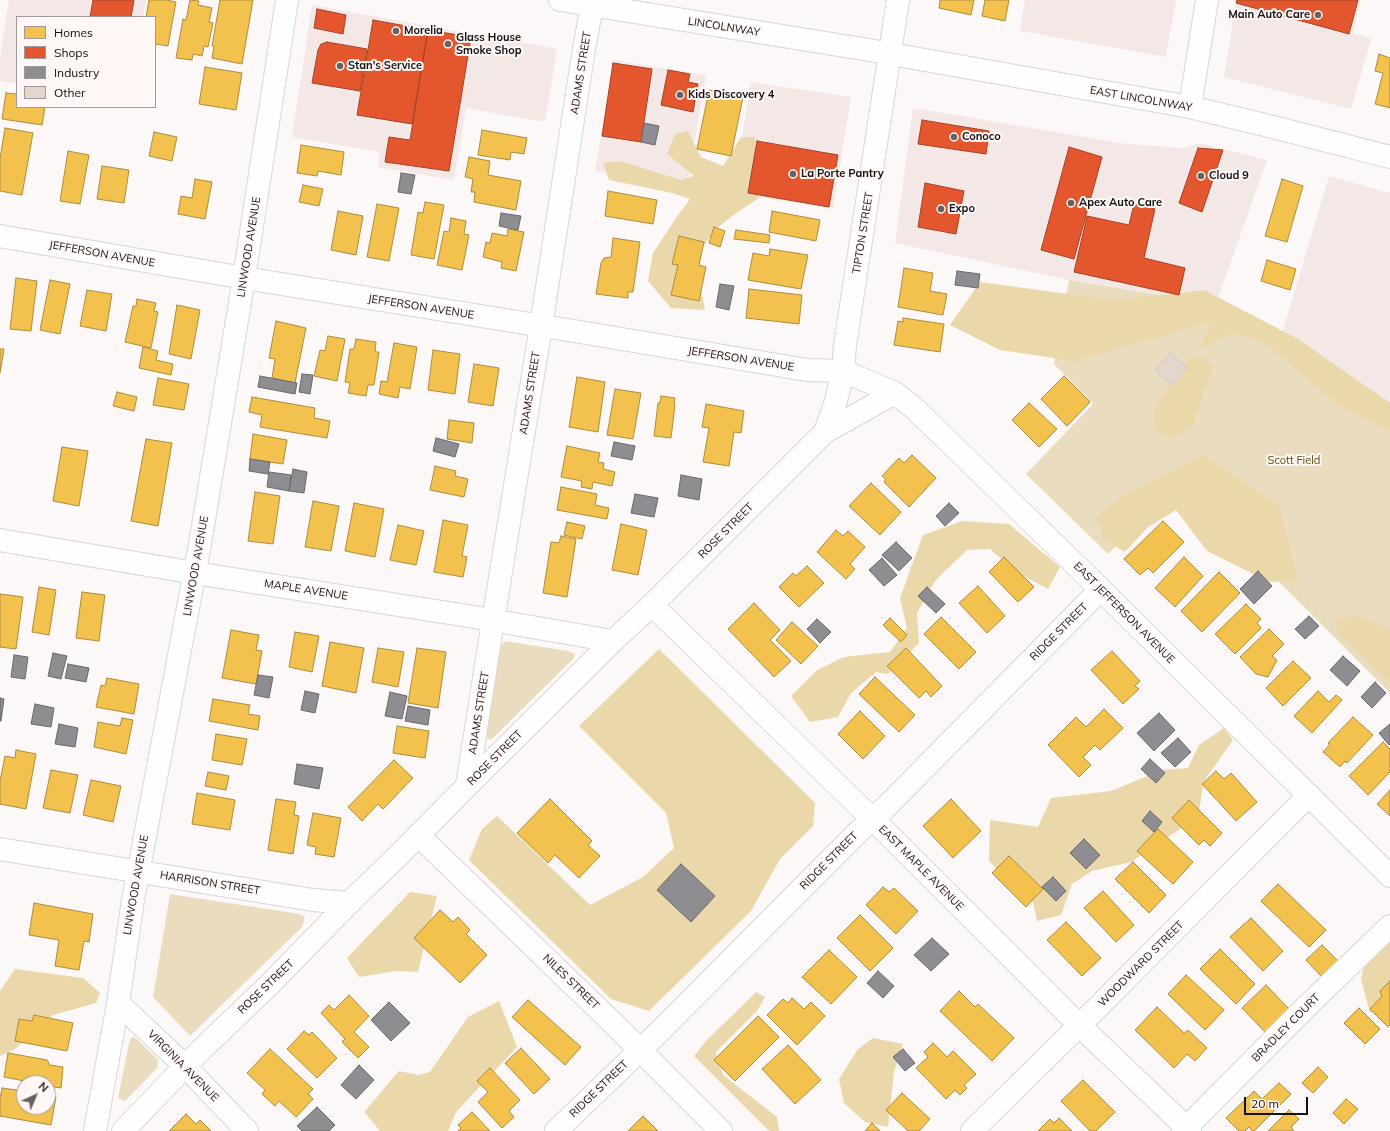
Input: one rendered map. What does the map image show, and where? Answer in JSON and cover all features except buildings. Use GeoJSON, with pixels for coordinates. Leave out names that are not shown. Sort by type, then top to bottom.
{"type":"FeatureCollection","features":[{"type":"Feature","properties":{"kind":"street","name":"LINWOOD AVENUE"},"geometry":{"type":"LineString","coordinates":[[95,1131],[118,1003],[138,872],[195,573],[244,278],[287,0]]}},
{"type":"Feature","properties":{"kind":"street","name":"LINCOLNWAY"},"geometry":{"type":"LineString","coordinates":[[560,0],[593,3],[889,54]]}},
{"type":"Feature","properties":{"kind":"street","name":"TIPTON STREET"},"geometry":{"type":"LineString","coordinates":[[843,372],[845,345],[898,0]]}},
{"type":"Feature","properties":{"kind":"street"},"geometry":{"type":"LineString","coordinates":[[1190,107],[1207,0]]}},
{"type":"Feature","properties":{"kind":"street","name":"ADAMS STREET"},"geometry":{"type":"LineString","coordinates":[[467,786],[584,49],[593,3]]}},
{"type":"Feature","properties":{"kind":"street","name":"EAST LINCOLNWAY"},"geometry":{"type":"LineString","coordinates":[[889,54],[1190,107],[1280,128],[1390,157]]}},
{"type":"Feature","properties":{"kind":"street","name":"JEFFERSON AVENUE"},"geometry":{"type":"LineString","coordinates":[[0,236],[244,278],[807,370],[843,372]]}},
{"type":"Feature","properties":{"kind":"street","name":"EAST JEFFERSON AVENUE"},"geometry":{"type":"LineString","coordinates":[[843,372],[895,393],[914,408],[1390,876]]}},
{"type":"Feature","properties":{"kind":"street","name":"ROSE STREET"},"geometry":{"type":"LineString","coordinates":[[123,1131],[185,1066],[825,432],[836,401],[843,372]]}},
{"type":"Feature","properties":{"kind":"street"},"geometry":{"type":"LineString","coordinates":[[825,432],[895,393]]}},
{"type":"Feature","properties":{"kind":"street","name":"MAPLE AVENUE"},"geometry":{"type":"LineString","coordinates":[[0,540],[613,641]]}},
{"type":"Feature","properties":{"kind":"street","name":"RIDGE STREET"},"geometry":{"type":"LineString","coordinates":[[556,1131],[872,819],[1100,590]]}},
{"type":"Feature","properties":{"kind":"street","name":"EAST MAPLE AVENUE"},"geometry":{"type":"LineString","coordinates":[[652,605],[872,819],[1186,1130]]}},
{"type":"Feature","properties":{"kind":"street","name":"WOODWARD STREET"},"geometry":{"type":"LineString","coordinates":[[972,1131],[1309,795]]}},
{"type":"Feature","properties":{"kind":"street","name":"NILES STREET"},"geometry":{"type":"LineString","coordinates":[[418,835],[640,1049],[721,1131]]}},
{"type":"Feature","properties":{"kind":"street","name":"HARRISON STREET"},"geometry":{"type":"LineString","coordinates":[[0,849],[313,900],[349,903]]}},
{"type":"Feature","properties":{"kind":"street","name":"BRADLEY COURT"},"geometry":{"type":"LineString","coordinates":[[1186,1130],[1390,926]]}},
{"type":"Feature","properties":{"kind":"street","name":"VIRGINIA AVENUE"},"geometry":{"type":"LineString","coordinates":[[118,1003],[185,1066],[247,1131]]}},
{"type":"Feature","properties":{"kind":"shaded area"},"geometry":{"type":"Polygon","coordinates":[[[9,0],[146,0],[143,16],[16,16],[16,84],[0,81],[0,57],[9,0]]]}},
{"type":"Feature","properties":{"kind":"shaded area"},"geometry":{"type":"Polygon","coordinates":[[[1025,0],[1176,0],[1166,57],[1020,31],[1025,0]]]}},
{"type":"Feature","properties":{"kind":"shaded area"},"geometry":{"type":"Polygon","coordinates":[[[1236,0],[1361,0],[1353,33],[1371,39],[1351,109],[1224,77],[1236,0]]]}},
{"type":"Feature","properties":{"kind":"shaded area"},"geometry":{"type":"Polygon","coordinates":[[[312,5],[557,49],[545,122],[466,108],[454,180],[378,167],[380,152],[292,137],[312,5]]]}},
{"type":"Feature","properties":{"kind":"shaded area"},"geometry":{"type":"Polygon","coordinates":[[[614,60],[706,75],[687,187],[595,171],[614,60]]]}},
{"type":"Feature","properties":{"kind":"shaded area"},"geometry":{"type":"Polygon","coordinates":[[[751,82],[851,97],[833,209],[733,193],[751,82]]]}},
{"type":"Feature","properties":{"kind":"shaded area"},"geometry":{"type":"Polygon","coordinates":[[[913,108],[1127,144],[1184,148],[1200,143],[1267,160],[1214,310],[1179,298],[1069,280],[895,243],[913,108]]]}},
{"type":"Feature","properties":{"kind":"shaded area"},"geometry":{"type":"Polygon","coordinates":[[[688,131],[701,157],[723,166],[741,137],[755,137],[759,198],[716,229],[695,258],[705,310],[671,308],[648,281],[653,253],[690,199],[672,193],[609,180],[603,163],[620,161],[681,180],[694,176],[667,154],[675,134],[688,131]]]}},
{"type":"Feature","properties":{"kind":"shaded area"},"geometry":{"type":"Polygon","coordinates":[[[1329,176],[1390,193],[1390,406],[1279,343],[1329,176]]]}},
{"type":"Feature","properties":{"kind":"shaded area"},"geometry":{"type":"Polygon","coordinates":[[[980,282],[1112,300],[1204,290],[1298,339],[1390,403],[1390,431],[1338,405],[1266,343],[1232,333],[1199,350],[1211,322],[1074,361],[1000,350],[950,325],[980,282]]]}},
{"type":"Feature","properties":{"kind":"shaded area"},"geometry":{"type":"Polygon","coordinates":[[[1191,356],[1207,357],[1212,369],[1193,426],[1174,437],[1154,430],[1154,407],[1191,356]]]}},
{"type":"Feature","properties":{"kind":"shaded area"},"geometry":{"type":"Polygon","coordinates":[[[1204,455],[1279,505],[1298,581],[1269,582],[1207,551],[1176,510],[1148,527],[1125,552],[1104,540],[1096,518],[1122,496],[1204,455]]]}},
{"type":"Feature","properties":{"kind":"shaded area"},"geometry":{"type":"Polygon","coordinates":[[[962,521],[1009,524],[1060,567],[1048,589],[1018,573],[990,549],[967,550],[935,581],[917,613],[919,643],[888,674],[876,672],[851,693],[838,717],[810,722],[791,696],[817,670],[844,657],[890,652],[907,628],[900,598],[923,535],[962,521]]]}},
{"type":"Feature","properties":{"kind":"shaded area"},"geometry":{"type":"Polygon","coordinates":[[[1360,616],[1390,630],[1390,683],[1338,633],[1336,618],[1360,616]]]}},
{"type":"Feature","properties":{"kind":"shaded area"},"geometry":{"type":"Polygon","coordinates":[[[659,649],[815,803],[813,826],[780,859],[751,911],[649,1011],[611,999],[469,860],[482,829],[497,816],[590,905],[643,877],[674,848],[666,813],[579,726],[659,649]]]}},
{"type":"Feature","properties":{"kind":"shaded area"},"geometry":{"type":"Polygon","coordinates":[[[1224,728],[1233,740],[1204,781],[1198,817],[1131,862],[1092,871],[1072,884],[1061,915],[1037,921],[1031,892],[1005,877],[989,861],[990,820],[1038,827],[1051,798],[1111,791],[1162,770],[1188,768],[1199,745],[1224,728]]]}},
{"type":"Feature","properties":{"kind":"shaded area"},"geometry":{"type":"Polygon","coordinates":[[[410,892],[437,896],[418,972],[396,971],[359,977],[347,958],[410,892]]]}},
{"type":"Feature","properties":{"kind":"shaded area"},"geometry":{"type":"Polygon","coordinates":[[[1390,942],[1390,988],[1383,1009],[1370,1013],[1361,979],[1364,966],[1390,942]]]}},
{"type":"Feature","properties":{"kind":"shaded area"},"geometry":{"type":"Polygon","coordinates":[[[15,969],[83,978],[100,993],[96,1003],[53,1015],[14,1050],[0,1056],[0,991],[15,969]]]}},
{"type":"Feature","properties":{"kind":"shaded area"},"geometry":{"type":"Polygon","coordinates":[[[756,992],[765,997],[757,1011],[716,1052],[723,1075],[777,1117],[779,1131],[770,1131],[765,1127],[694,1056],[706,1041],[756,992]]]}},
{"type":"Feature","properties":{"kind":"shaded area"},"geometry":{"type":"Polygon","coordinates":[[[499,1001],[517,1047],[456,1112],[448,1131],[380,1131],[364,1112],[399,1071],[418,1075],[430,1072],[468,1017],[499,1001]]]}},
{"type":"Feature","properties":{"kind":"shaded area"},"geometry":{"type":"Polygon","coordinates":[[[873,1038],[903,1044],[894,1072],[888,1127],[865,1122],[844,1103],[839,1079],[858,1049],[873,1038]]]}},
{"type":"Feature","properties":{"kind":"green space","name":"Scott Field"},"geometry":{"type":"Polygon","coordinates":[[[1069,280],[1179,298],[1230,315],[1390,406],[1390,693],[1178,481],[1108,554],[1026,474],[1093,404],[1054,364],[1069,280]]]}},
{"type":"Feature","properties":{"kind":"green space"},"geometry":{"type":"Polygon","coordinates":[[[505,641],[568,651],[575,654],[574,658],[490,740],[485,735],[500,647],[505,641]]]}},
{"type":"Feature","properties":{"kind":"green space"},"geometry":{"type":"Polygon","coordinates":[[[170,894],[300,914],[305,917],[302,927],[190,1036],[153,997],[170,894]]]}},
{"type":"Feature","properties":{"kind":"green space"},"geometry":{"type":"Polygon","coordinates":[[[134,1037],[158,1060],[158,1067],[124,1101],[118,1098],[129,1043],[131,1038],[134,1037]]]}},
{"type":"Feature","properties":{"kind":"place","name":"Main Auto Care"},"geometry":{"type":"Point","coordinates":[1318,15]}},
{"type":"Feature","properties":{"kind":"place","name":"Morelia"},"geometry":{"type":"Point","coordinates":[396,31]}},
{"type":"Feature","properties":{"kind":"place","name":"Glass House Smoke Shop"},"geometry":{"type":"Point","coordinates":[448,44]}},
{"type":"Feature","properties":{"kind":"place","name":"Stan's Service"},"geometry":{"type":"Point","coordinates":[340,66]}},
{"type":"Feature","properties":{"kind":"place","name":"Kids Discovery 4"},"geometry":{"type":"Point","coordinates":[680,95]}},
{"type":"Feature","properties":{"kind":"place","name":"Conoco"},"geometry":{"type":"Point","coordinates":[954,137]}},
{"type":"Feature","properties":{"kind":"place","name":"La Porte Pantry"},"geometry":{"type":"Point","coordinates":[793,174]}},
{"type":"Feature","properties":{"kind":"place","name":"Cloud 9"},"geometry":{"type":"Point","coordinates":[1201,176]}},
{"type":"Feature","properties":{"kind":"place","name":"Apex Auto Care"},"geometry":{"type":"Point","coordinates":[1071,203]}},
{"type":"Feature","properties":{"kind":"place","name":"Expo"},"geometry":{"type":"Point","coordinates":[941,209]}}]}
